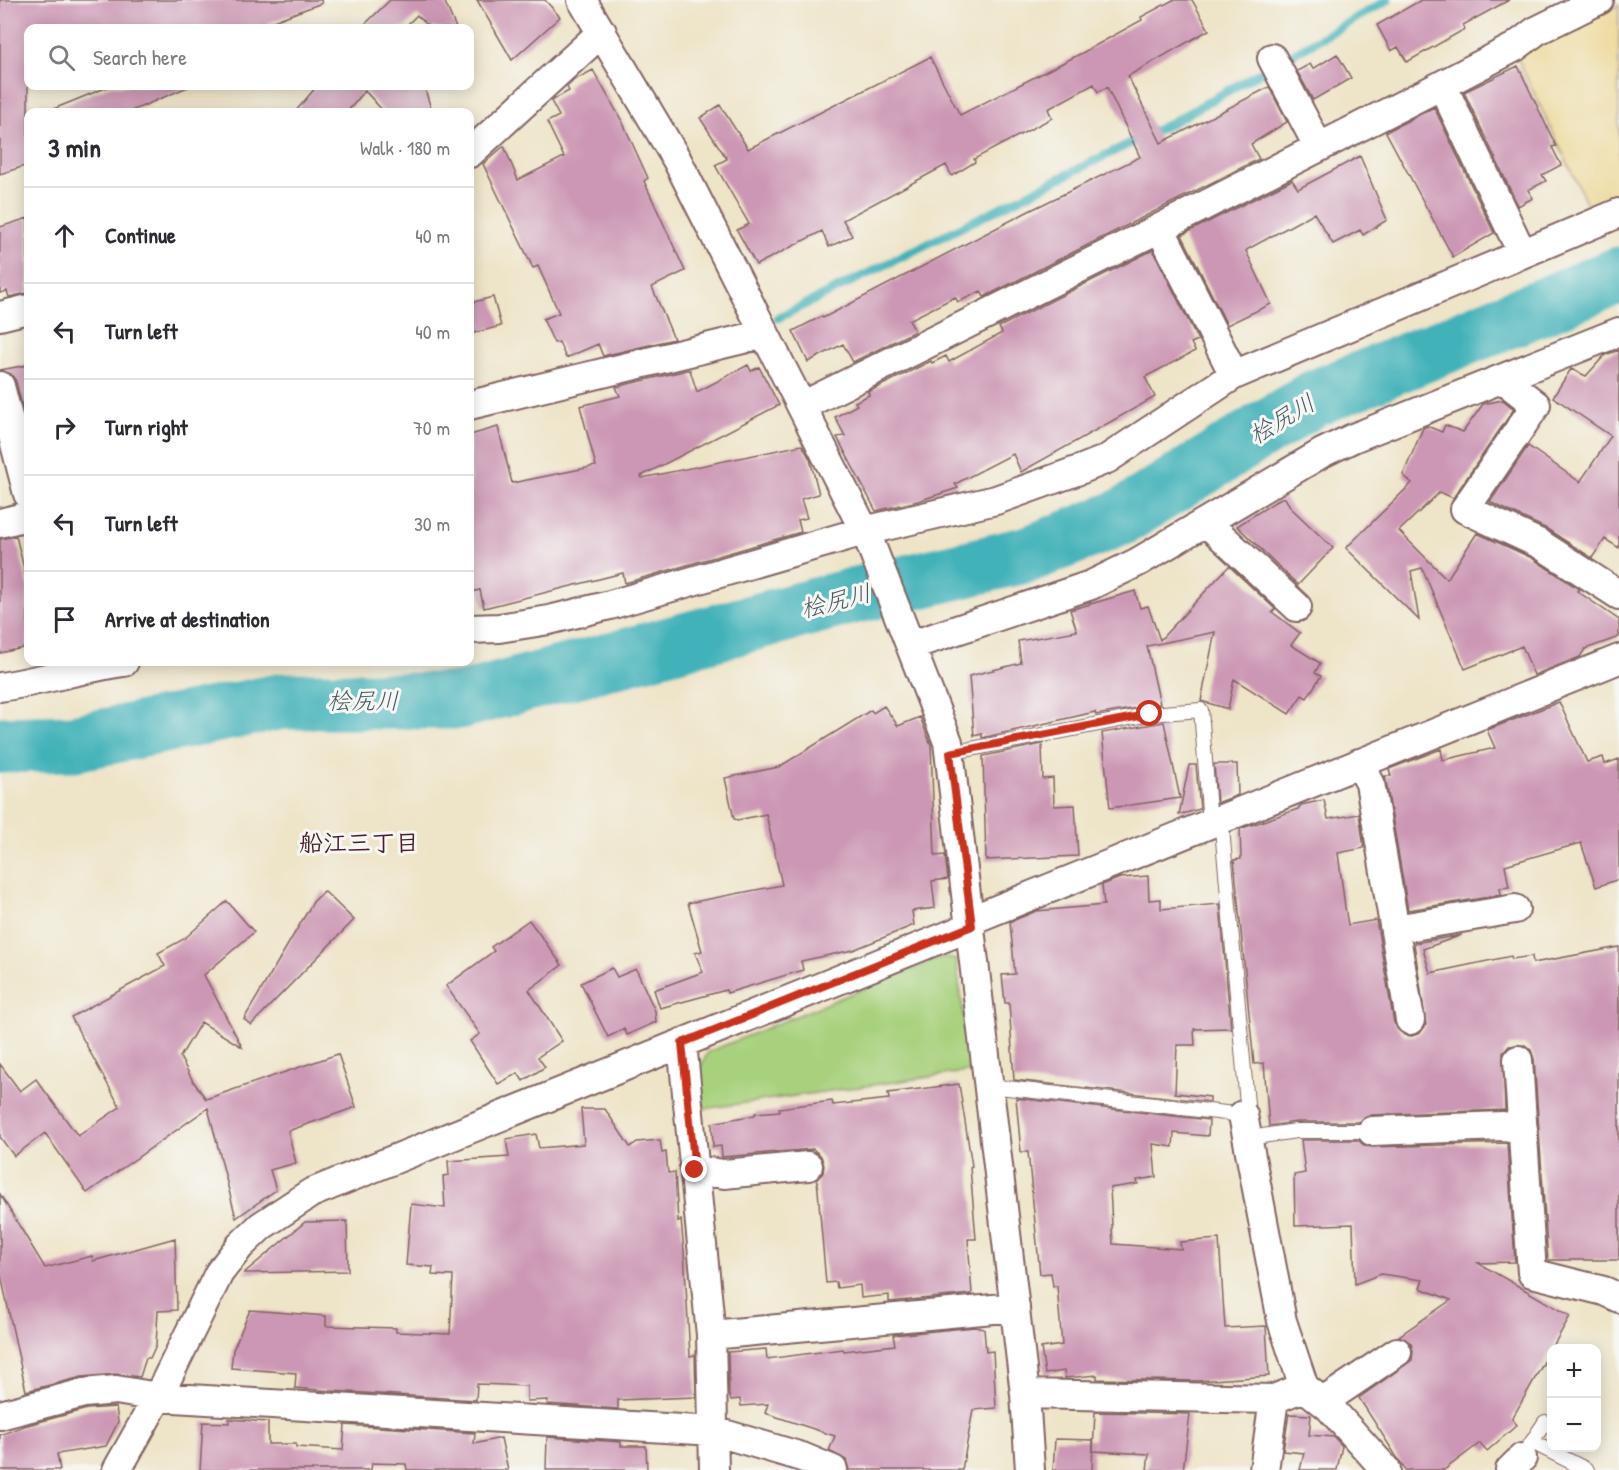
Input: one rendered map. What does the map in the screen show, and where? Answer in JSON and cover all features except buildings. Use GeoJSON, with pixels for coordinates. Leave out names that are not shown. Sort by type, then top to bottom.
{"type":"FeatureCollection","features":[{"type":"Feature","properties":{"kind":"street"},"geometry":{"type":"LineString","coordinates":[[582,0],[677,160],[802,406],[866,536],[910,640],[948,742],[972,923],[1025,1394],[1030,1470]]}},
{"type":"Feature","properties":{"kind":"street"},"geometry":{"type":"LineString","coordinates":[[802,406],[1442,85],[1515,47],[1536,31],[1599,0]]}},
{"type":"Feature","properties":{"kind":"street"},"geometry":{"type":"LineString","coordinates":[[474,149],[602,32]]}},
{"type":"Feature","properties":{"kind":"street"},"geometry":{"type":"LineString","coordinates":[[1276,68],[1318,146]]}},
{"type":"Feature","properties":{"kind":"street"},"geometry":{"type":"LineString","coordinates":[[1442,85],[1522,252]]}},
{"type":"Feature","properties":{"kind":"street"},"geometry":{"type":"LineString","coordinates":[[474,629],[499,628],[549,620],[996,500],[1107,459],[1234,375],[1619,213]]}},
{"type":"Feature","properties":{"kind":"street"},"geometry":{"type":"LineString","coordinates":[[1160,228],[1234,375]]}},
{"type":"Feature","properties":{"kind":"street"},"geometry":{"type":"LineString","coordinates":[[0,316],[24,310]]}},
{"type":"Feature","properties":{"kind":"street"},"geometry":{"type":"LineString","coordinates":[[910,640],[1091,585],[1206,522],[1322,453],[1353,438],[1619,332]]}},
{"type":"Feature","properties":{"kind":"street"},"geometry":{"type":"LineString","coordinates":[[474,404],[764,334]]}},
{"type":"Feature","properties":{"kind":"street"},"geometry":{"type":"LineString","coordinates":[[1506,377],[1514,388],[1536,405],[1465,509],[1540,544],[1619,595]]}},
{"type":"Feature","properties":{"kind":"street"},"geometry":{"type":"LineString","coordinates":[[0,386],[24,479]]}},
{"type":"Feature","properties":{"kind":"street"},"geometry":{"type":"LineString","coordinates":[[0,523],[24,517]]}},
{"type":"Feature","properties":{"kind":"street"},"geometry":{"type":"LineString","coordinates":[[1206,522],[1297,607]]}},
{"type":"Feature","properties":{"kind":"street"},"geometry":{"type":"LineString","coordinates":[[117,1470],[158,1397],[219,1273],[240,1246],[283,1210],[311,1193],[682,1043],[1215,820],[1619,659]]}},
{"type":"Feature","properties":{"kind":"street"},"geometry":{"type":"LineString","coordinates":[[0,687],[43,681],[77,666]]}},
{"type":"Feature","properties":{"kind":"street"},"geometry":{"type":"LineString","coordinates":[[1359,763],[1370,783],[1410,1020]]}},
{"type":"Feature","properties":{"kind":"street"},"geometry":{"type":"LineString","coordinates":[[1395,929],[1515,909]]}},
{"type":"Feature","properties":{"kind":"street"},"geometry":{"type":"LineString","coordinates":[[682,1043],[711,1335],[714,1470]]}},
{"type":"Feature","properties":{"kind":"street"},"geometry":{"type":"LineString","coordinates":[[1518,1060],[1533,1273],[1604,1291],[1619,1298]]}},
{"type":"Feature","properties":{"kind":"street"},"geometry":{"type":"LineString","coordinates":[[1372,1131],[1503,1126],[1523,1129]]}},
{"type":"Feature","properties":{"kind":"street"},"geometry":{"type":"LineString","coordinates":[[1246,1127],[1282,1321],[1313,1395],[1386,1470]]}},
{"type":"Feature","properties":{"kind":"street"},"geometry":{"type":"LineString","coordinates":[[695,1170],[724,1174],[808,1166]]}},
{"type":"Feature","properties":{"kind":"street"},"geometry":{"type":"LineString","coordinates":[[711,1335],[1015,1307]]}},
{"type":"Feature","properties":{"kind":"street"},"geometry":{"type":"LineString","coordinates":[[1025,1394],[1274,1399],[1313,1395],[1397,1352]]}},
{"type":"Feature","properties":{"kind":"street"},"geometry":{"type":"LineString","coordinates":[[0,1415],[84,1393],[116,1390],[158,1397],[714,1431],[802,1457],[833,1470]]}},
{"type":"Feature","properties":{"kind":"street"},"geometry":{"type":"LineString","coordinates":[[1264,1470],[1274,1399]]}},
{"type":"Feature","properties":{"kind":"lane"},"geometry":{"type":"LineString","coordinates":[[950,753],[1150,714],[1201,710],[1247,1104],[1246,1127]]}},
{"type":"Feature","properties":{"kind":"lane"},"geometry":{"type":"LineString","coordinates":[[990,1086],[1246,1127],[1296,1131],[1372,1131]]}},
{"type":"Feature","properties":{"kind":"lane"},"geometry":{"type":"LineString","coordinates":[[1545,1422],[1521,1457],[1587,1470]]}},
{"type":"Feature","properties":{"kind":"green space"},"geometry":{"type":"Polygon","coordinates":[[[941,957],[956,960],[971,1071],[703,1109],[700,1068],[708,1052],[941,957]]]}},
{"type":"Feature","properties":{"kind":"sand"},"geometry":{"type":"Polygon","coordinates":[[[1619,5],[1619,197],[1590,210],[1517,57],[1619,5]]]}},
{"type":"Feature","properties":{"kind":"waterway"},"geometry":{"type":"LineString","coordinates":[[778,318],[1169,124],[1388,0]]}},
{"type":"Feature","properties":{"kind":"waterway","name":"桧尻川"},"geometry":{"type":"LineString","coordinates":[[0,745],[74,743],[283,701],[459,701],[853,596],[1029,554],[1122,517],[1313,399],[1619,275]]}},
{"type":"Feature","properties":{"kind":"district","name":"船江三丁目"},"geometry":{"type":"Point","coordinates":[359,843]}},
{"type":"Feature","properties":{"kind":"route"},"geometry":{"type":"LineString","coordinates":[[695,1170],[682,1043],[972,926],[950,753],[1093,727],[1150,714]]}}]}
